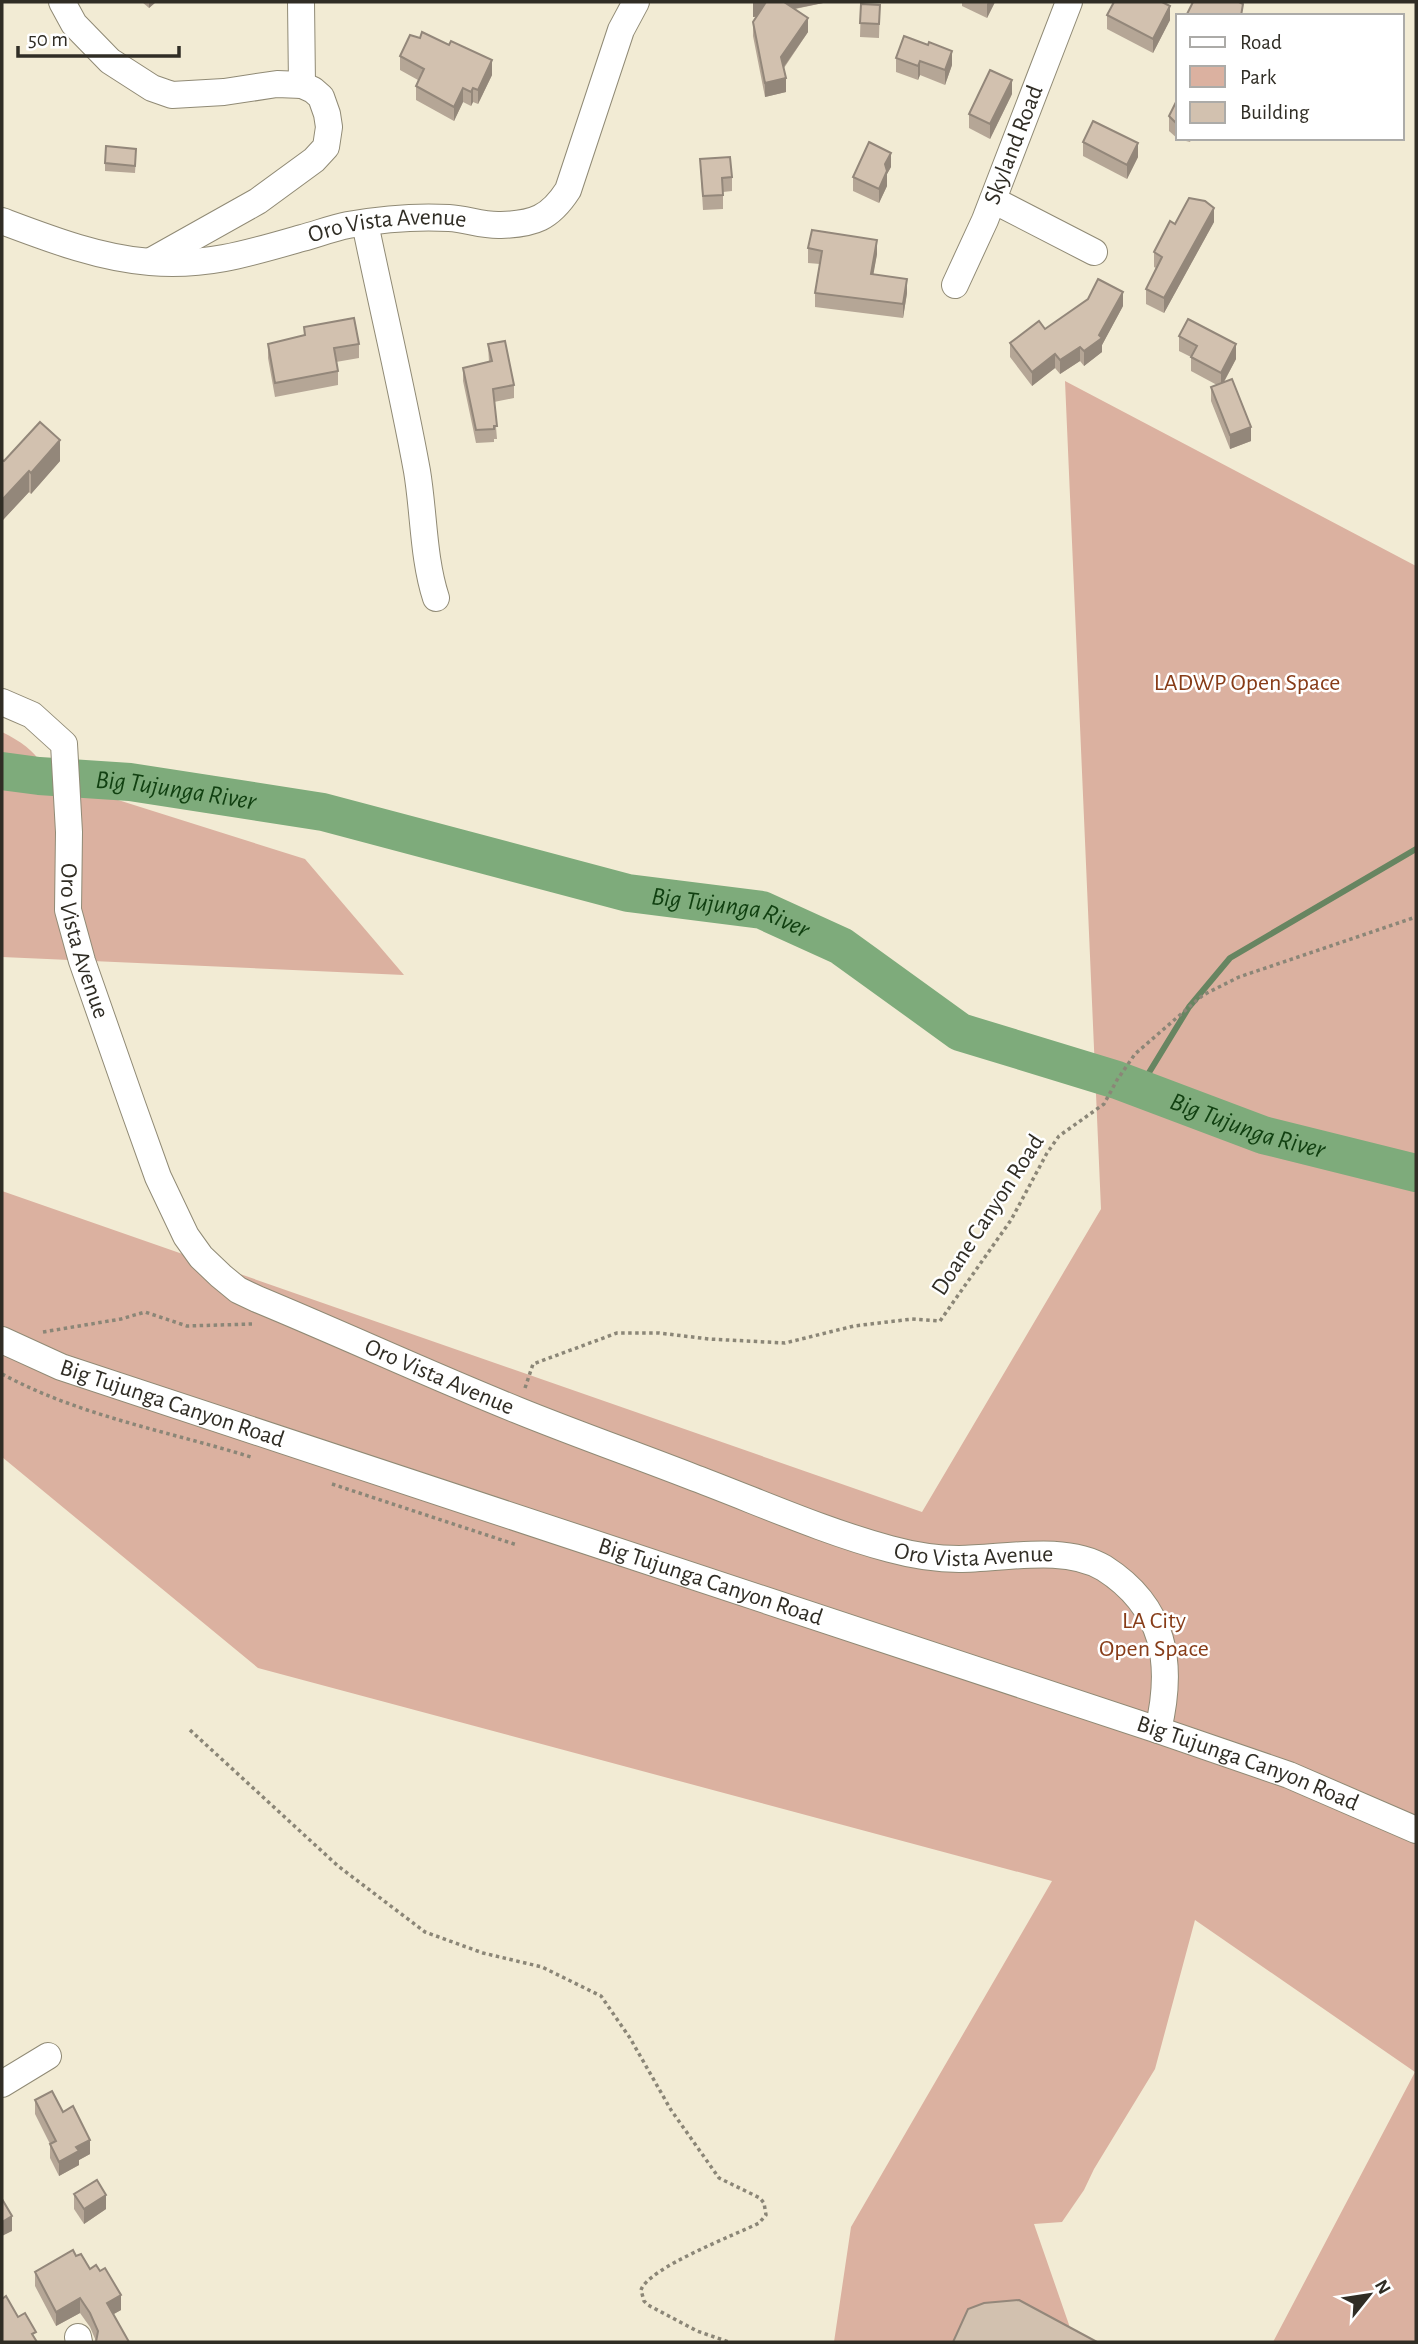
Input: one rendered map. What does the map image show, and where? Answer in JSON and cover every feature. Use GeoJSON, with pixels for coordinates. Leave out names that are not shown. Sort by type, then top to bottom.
{"type":"FeatureCollection","features":[{"type":"Feature","properties":{"kind":"street"},"geometry":{"type":"LineString","coordinates":[[62,2],[74,24],[110,61],[152,88],[172,95],[224,92],[277,84],[302,85],[321,97],[329,127],[326,147],[314,160],[258,201],[149,262]]}},
{"type":"Feature","properties":{"kind":"street"},"geometry":{"type":"LineString","coordinates":[[301,2],[302,85]]}},
{"type":"Feature","properties":{"kind":"street","name":"Oro Vista Avenue"},"geometry":{"type":"LineString","coordinates":[[2,221],[75,248],[149,262],[215,261],[345,225],[413,217],[453,218],[488,226],[521,224],[543,217],[558,205],[568,190],[621,30],[636,2]]}},
{"type":"Feature","properties":{"kind":"street","name":"Skyland Road"},"geometry":{"type":"LineString","coordinates":[[955,285],[993,200],[1069,2]]}},
{"type":"Feature","properties":{"kind":"street"},"geometry":{"type":"LineString","coordinates":[[993,200],[1094,252]]}},
{"type":"Feature","properties":{"kind":"street"},"geometry":{"type":"LineString","coordinates":[[365,223],[403,400],[427,541],[428,574],[436,598]]}},
{"type":"Feature","properties":{"kind":"street","name":"Oro Vista Avenue"},"geometry":{"type":"LineString","coordinates":[[2,702],[32,715],[64,744],[69,832],[68,910],[82,961],[158,1177],[186,1237],[201,1257],[238,1290],[518,1410],[889,1549],[929,1557],[959,1559],[1044,1554],[1084,1559],[1101,1567],[1123,1582],[1145,1604],[1158,1629],[1166,1681],[1164,1707],[1158,1730]]}},
{"type":"Feature","properties":{"kind":"street","name":"Big Tujunga Canyon Road"},"geometry":{"type":"LineString","coordinates":[[3,1340],[61,1367],[1289,1775],[1416,1830]]}},
{"type":"Feature","properties":{"kind":"street"},"geometry":{"type":"LineString","coordinates":[[2,2084],[48,2056]]}},
{"type":"Feature","properties":{"kind":"path","name":"Doane Canyon Road"},"geometry":{"type":"LineString","coordinates":[[518,1410],[533,1364],[617,1333],[659,1333],[785,1343],[854,1326],[912,1319],[940,1321],[1011,1220],[1059,1136],[1104,1104],[1135,1055],[1203,995],[1239,977],[1416,917]]}},
{"type":"Feature","properties":{"kind":"path"},"geometry":{"type":"LineString","coordinates":[[3,1340],[145,1312],[187,1326],[221,1326],[261,1324],[278,1319],[286,1311]]}},
{"type":"Feature","properties":{"kind":"path"},"geometry":{"type":"LineString","coordinates":[[190,1730],[338,1867],[425,1932],[483,1953],[542,1967],[601,1996],[630,2038],[671,2110],[719,2178],[760,2198],[764,2203],[766,2215],[759,2223],[666,2266],[646,2280],[641,2290],[648,2305],[697,2332],[729,2342]]}},
{"type":"Feature","properties":{"kind":"green space","name":"LA City Open Space"},"geometry":{"type":"Polygon","coordinates":[[[1065,381],[1416,566],[1416,2342],[1273,2342],[1415,2072],[1195,1920],[1155,2069],[1084,2190],[1062,2222],[1034,2224],[1075,2342],[834,2342],[851,2227],[1052,1881],[258,1668],[2,1457],[2,1191],[922,1512],[1101,1209],[1065,381]]]}},
{"type":"Feature","properties":{"kind":"green space"},"geometry":{"type":"Polygon","coordinates":[[[2,732],[29,749],[41,762],[52,792],[80,788],[305,859],[404,975],[2,957],[2,732]]]}},
{"type":"Feature","properties":{"kind":"building"},"geometry":{"type":"Polygon","coordinates":[[[766,2],[784,2],[808,18],[781,57],[786,78],[765,83],[753,22],[766,2]]]}},
{"type":"Feature","properties":{"kind":"building"},"geometry":{"type":"Polygon","coordinates":[[[1114,2],[1162,2],[1170,6],[1153,39],[1107,15],[1114,2]]]}},
{"type":"Feature","properties":{"kind":"building"},"geometry":{"type":"Polygon","coordinates":[[[1193,2],[1243,4],[1241,14],[1187,14],[1193,2]]]}},
{"type":"Feature","properties":{"kind":"building"},"geometry":{"type":"Polygon","coordinates":[[[861,4],[880,5],[879,24],[860,23],[861,4]]]}},
{"type":"Feature","properties":{"kind":"building"},"geometry":{"type":"Polygon","coordinates":[[[422,32],[449,45],[451,41],[492,60],[478,90],[473,88],[471,92],[463,88],[454,107],[416,86],[424,69],[400,56],[410,35],[420,38],[422,32]]]}},
{"type":"Feature","properties":{"kind":"building"},"geometry":{"type":"Polygon","coordinates":[[[904,36],[952,51],[945,70],[920,61],[918,66],[896,58],[904,36]]]}},
{"type":"Feature","properties":{"kind":"building"},"geometry":{"type":"Polygon","coordinates":[[[990,70],[1012,80],[990,124],[969,114],[990,70]]]}},
{"type":"Feature","properties":{"kind":"building"},"geometry":{"type":"Polygon","coordinates":[[[1176,102],[1176,123],[1169,116],[1176,102]]]}},
{"type":"Feature","properties":{"kind":"building"},"geometry":{"type":"Polygon","coordinates":[[[1093,121],[1138,143],[1127,165],[1083,142],[1093,121]]]}},
{"type":"Feature","properties":{"kind":"building"},"geometry":{"type":"Polygon","coordinates":[[[869,142],[891,153],[885,164],[887,171],[879,189],[853,177],[869,142]]]}},
{"type":"Feature","properties":{"kind":"building"},"geometry":{"type":"Polygon","coordinates":[[[106,146],[136,149],[135,166],[105,163],[106,146]]]}},
{"type":"Feature","properties":{"kind":"building"},"geometry":{"type":"Polygon","coordinates":[[[730,157],[732,177],[722,178],[723,195],[703,196],[700,159],[730,157]]]}},
{"type":"Feature","properties":{"kind":"building"},"geometry":{"type":"Polygon","coordinates":[[[1189,198],[1205,201],[1214,208],[1164,298],[1146,289],[1162,257],[1154,252],[1170,221],[1175,224],[1189,198]]]}},
{"type":"Feature","properties":{"kind":"building"},"geometry":{"type":"Polygon","coordinates":[[[812,230],[877,240],[871,274],[907,279],[903,304],[815,293],[822,251],[808,248],[812,230]]]}},
{"type":"Feature","properties":{"kind":"building"},"geometry":{"type":"Polygon","coordinates":[[[1098,279],[1123,292],[1099,335],[1102,338],[1084,351],[1080,347],[1060,360],[1055,354],[1032,372],[1010,343],[1039,321],[1045,329],[1088,299],[1098,279]]]}},
{"type":"Feature","properties":{"kind":"building"},"geometry":{"type":"Polygon","coordinates":[[[354,318],[359,344],[334,348],[338,371],[275,383],[268,344],[305,335],[304,327],[354,318]]]}},
{"type":"Feature","properties":{"kind":"building"},"geometry":{"type":"Polygon","coordinates":[[[1188,319],[1236,344],[1221,373],[1191,357],[1197,346],[1179,336],[1188,319]]]}},
{"type":"Feature","properties":{"kind":"building"},"geometry":{"type":"Polygon","coordinates":[[[505,341],[514,385],[493,389],[497,426],[494,426],[494,429],[476,430],[463,368],[492,361],[488,344],[505,341]]]}},
{"type":"Feature","properties":{"kind":"building"},"geometry":{"type":"Polygon","coordinates":[[[1232,379],[1251,427],[1230,435],[1211,387],[1232,379]]]}},
{"type":"Feature","properties":{"kind":"building"},"geometry":{"type":"Polygon","coordinates":[[[40,422],[60,440],[2,500],[2,460],[4,461],[40,422]]]}},
{"type":"Feature","properties":{"kind":"building"},"geometry":{"type":"Polygon","coordinates":[[[52,2091],[63,2112],[73,2106],[90,2140],[76,2147],[79,2151],[59,2162],[50,2144],[56,2141],[35,2100],[52,2091]]]}},
{"type":"Feature","properties":{"kind":"building"},"geometry":{"type":"Polygon","coordinates":[[[97,2180],[106,2195],[84,2209],[74,2194],[97,2180]]]}},
{"type":"Feature","properties":{"kind":"building"},"geometry":{"type":"Polygon","coordinates":[[[2,2199],[12,2216],[2,2222],[2,2199]]]}},
{"type":"Feature","properties":{"kind":"building"},"geometry":{"type":"Polygon","coordinates":[[[73,2250],[76,2256],[81,2254],[90,2269],[96,2265],[100,2271],[105,2268],[121,2295],[107,2303],[129,2342],[96,2342],[98,2331],[80,2298],[56,2312],[35,2272],[73,2250]]]}},
{"type":"Feature","properties":{"kind":"building"},"geometry":{"type":"Polygon","coordinates":[[[6,2296],[18,2317],[25,2313],[36,2332],[32,2334],[37,2342],[2,2342],[2,2299],[6,2296]]]}},
{"type":"Feature","properties":{"kind":"building"},"geometry":{"type":"Polygon","coordinates":[[[1019,2300],[1097,2342],[953,2342],[968,2309],[984,2303],[1019,2300]]]}},
{"type":"Feature","properties":{"kind":"waterway","name":"Big Tujunga River"},"geometry":{"type":"LineString","coordinates":[[2,771],[130,782],[323,812],[628,893],[762,910],[841,946],[960,1032],[1117,1080],[1263,1135],[1416,1173]]}},
{"type":"Feature","properties":{"kind":"waterway"},"geometry":{"type":"LineString","coordinates":[[1139,1089],[1189,1007],[1230,958],[1416,849]]}},
{"type":"Feature","properties":{"kind":"park label","name":"LADWP Open Space"},"geometry":{"type":"Point","coordinates":[1247,683]}}]}
